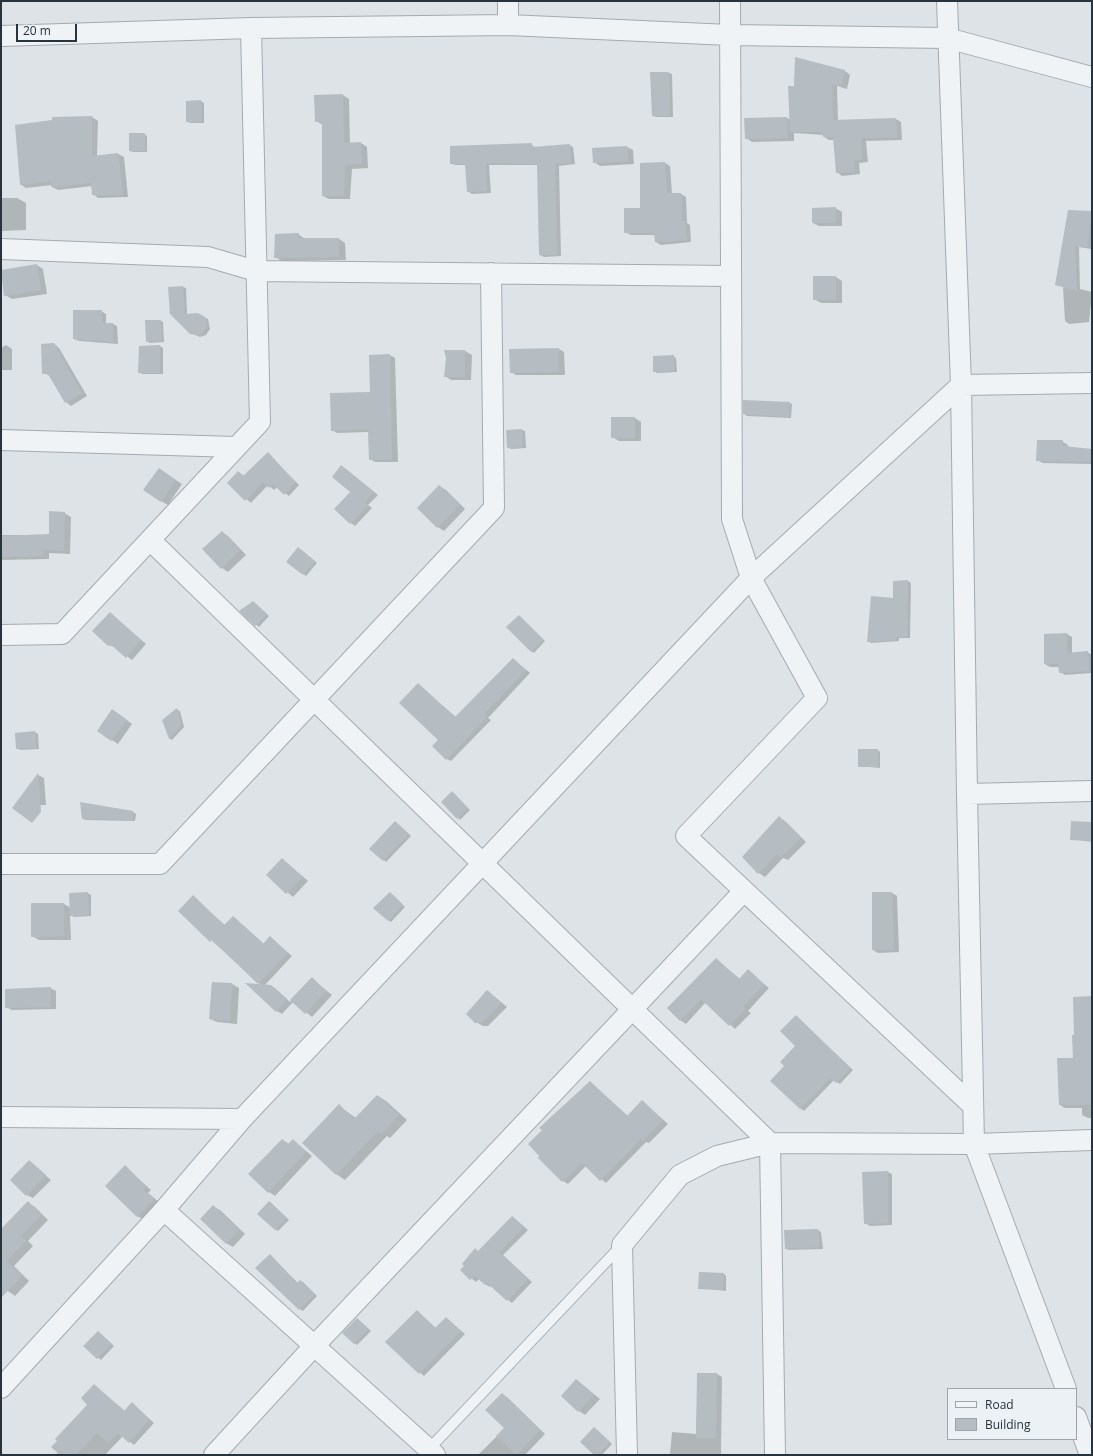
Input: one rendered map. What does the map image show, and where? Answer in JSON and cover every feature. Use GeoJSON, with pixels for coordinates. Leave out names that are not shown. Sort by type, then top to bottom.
{"type":"FeatureCollection","features":[{"type":"Feature","properties":{"kind":"street"},"geometry":{"type":"LineString","coordinates":[[508,1],[508,25]]}},
{"type":"Feature","properties":{"kind":"street"},"geometry":{"type":"LineString","coordinates":[[730,1],[732,519],[751,578],[817,698],[686,836],[972,1106]]}},
{"type":"Feature","properties":{"kind":"street"},"geometry":{"type":"LineString","coordinates":[[947,1],[947,38],[961,385],[966,794],[974,1144],[1066,1388]]}},
{"type":"Feature","properties":{"kind":"street"},"geometry":{"type":"LineString","coordinates":[[1,36],[251,28],[508,25],[730,35],[947,38],[1092,77]]}},
{"type":"Feature","properties":{"kind":"street"},"geometry":{"type":"LineString","coordinates":[[1,635],[62,634],[260,422],[251,28]]}},
{"type":"Feature","properties":{"kind":"street"},"geometry":{"type":"LineString","coordinates":[[1,249],[208,257],[256,271],[731,276]]}},
{"type":"Feature","properties":{"kind":"street"},"geometry":{"type":"LineString","coordinates":[[1,864],[160,864],[494,508],[491,273]]}},
{"type":"Feature","properties":{"kind":"street"},"geometry":{"type":"LineString","coordinates":[[1,1388],[164,1210],[242,1119],[751,578],[961,385],[1092,382]]}},
{"type":"Feature","properties":{"kind":"street"},"geometry":{"type":"LineString","coordinates":[[1,440],[236,447]]}},
{"type":"Feature","properties":{"kind":"street"},"geometry":{"type":"LineString","coordinates":[[150,540],[770,1143],[776,1455]]}},
{"type":"Feature","properties":{"kind":"street"},"geometry":{"type":"LineString","coordinates":[[966,794],[1092,791]]}},
{"type":"Feature","properties":{"kind":"street"},"geometry":{"type":"LineString","coordinates":[[216,1454],[315,1345],[744,891]]}},
{"type":"Feature","properties":{"kind":"street"},"geometry":{"type":"LineString","coordinates":[[1,1117],[242,1119]]}},
{"type":"Feature","properties":{"kind":"street"},"geometry":{"type":"LineString","coordinates":[[627,1455],[622,1245],[680,1175],[717,1156],[770,1143],[974,1144],[1092,1140]]}},
{"type":"Feature","properties":{"kind":"street"},"geometry":{"type":"LineString","coordinates":[[164,1210],[432,1452]]}},
{"type":"Feature","properties":{"kind":"street"},"geometry":{"type":"LineString","coordinates":[[1077,1420],[1090,1455]]}},
{"type":"Feature","properties":{"kind":"lane"},"geometry":{"type":"LineString","coordinates":[[432,1452],[622,1245]]}},
{"type":"Feature","properties":{"kind":"building"},"geometry":{"type":"Polygon","coordinates":[[[795,57],[845,70],[841,86],[832,84],[833,120],[896,118],[897,137],[861,138],[862,160],[854,160],[855,172],[836,173],[833,137],[823,137],[822,132],[790,132],[788,86],[794,86],[795,57]]]}},
{"type":"Feature","properties":{"kind":"building"},"geometry":{"type":"Polygon","coordinates":[[[650,72],[669,72],[670,116],[652,116],[650,72]]]}},
{"type":"Feature","properties":{"kind":"building"},"geometry":{"type":"Polygon","coordinates":[[[343,94],[344,143],[361,142],[362,164],[345,165],[344,196],[322,196],[322,122],[315,122],[314,95],[343,94]]]}},
{"type":"Feature","properties":{"kind":"building"},"geometry":{"type":"Polygon","coordinates":[[[201,100],[202,122],[186,122],[186,101],[201,100]]]}},
{"type":"Feature","properties":{"kind":"building"},"geometry":{"type":"Polygon","coordinates":[[[92,116],[92,156],[118,153],[123,195],[92,195],[91,183],[51,187],[51,181],[20,185],[15,125],[52,120],[52,117],[92,116]]]}},
{"type":"Feature","properties":{"kind":"building"},"geometry":{"type":"Polygon","coordinates":[[[787,117],[788,138],[745,139],[744,118],[787,117]]]}},
{"type":"Feature","properties":{"kind":"building"},"geometry":{"type":"Polygon","coordinates":[[[129,133],[145,133],[145,151],[129,151],[129,133]]]}},
{"type":"Feature","properties":{"kind":"building"},"geometry":{"type":"Polygon","coordinates":[[[532,143],[532,147],[570,144],[571,163],[555,164],[557,255],[539,255],[537,164],[486,163],[487,191],[467,192],[465,164],[450,164],[450,146],[532,143]]]}},
{"type":"Feature","properties":{"kind":"building"},"geometry":{"type":"Polygon","coordinates":[[[627,146],[628,161],[593,163],[592,148],[627,146]]]}},
{"type":"Feature","properties":{"kind":"building"},"geometry":{"type":"Polygon","coordinates":[[[665,162],[667,193],[681,193],[682,221],[685,221],[687,240],[655,242],[654,233],[624,233],[624,208],[640,208],[640,163],[665,162]]]}},
{"type":"Feature","properties":{"kind":"building"},"geometry":{"type":"Polygon","coordinates":[[[836,207],[836,223],[812,223],[812,208],[836,207]]]}},
{"type":"Feature","properties":{"kind":"building"},"geometry":{"type":"Polygon","coordinates":[[[1068,210],[1092,211],[1087,248],[1075,246],[1077,291],[1055,285],[1068,210]]]}},
{"type":"Feature","properties":{"kind":"building"},"geometry":{"type":"Polygon","coordinates":[[[299,233],[299,238],[339,238],[339,257],[274,258],[275,234],[299,233]]]}},
{"type":"Feature","properties":{"kind":"building"},"geometry":{"type":"Polygon","coordinates":[[[37,264],[41,290],[4,296],[1,270],[37,264]]]}},
{"type":"Feature","properties":{"kind":"building"},"geometry":{"type":"Polygon","coordinates":[[[813,276],[836,276],[836,300],[813,300],[813,276]]]}},
{"type":"Feature","properties":{"kind":"building"},"geometry":{"type":"Polygon","coordinates":[[[183,286],[185,314],[198,313],[207,320],[207,327],[200,335],[190,334],[170,314],[168,287],[183,286]]]}},
{"type":"Feature","properties":{"kind":"building"},"geometry":{"type":"Polygon","coordinates":[[[73,310],[102,310],[102,323],[113,323],[113,342],[73,339],[73,310]]]}},
{"type":"Feature","properties":{"kind":"building"},"geometry":{"type":"Polygon","coordinates":[[[145,320],[161,320],[162,341],[146,342],[145,320]]]}},
{"type":"Feature","properties":{"kind":"building"},"geometry":{"type":"Polygon","coordinates":[[[54,343],[82,393],[65,403],[48,374],[42,374],[41,344],[54,343]]]}},
{"type":"Feature","properties":{"kind":"building"},"geometry":{"type":"Polygon","coordinates":[[[160,345],[160,373],[138,373],[139,346],[160,345]]]}},
{"type":"Feature","properties":{"kind":"building"},"geometry":{"type":"Polygon","coordinates":[[[559,348],[559,372],[510,373],[509,349],[559,348]]]}},
{"type":"Feature","properties":{"kind":"building"},"geometry":{"type":"Polygon","coordinates":[[[444,350],[465,350],[465,377],[444,377],[446,358],[444,350]]]}},
{"type":"Feature","properties":{"kind":"building"},"geometry":{"type":"Polygon","coordinates":[[[390,354],[392,459],[369,460],[368,431],[370,429],[331,431],[330,393],[370,392],[369,355],[390,354]]]}},
{"type":"Feature","properties":{"kind":"building"},"geometry":{"type":"Polygon","coordinates":[[[674,355],[674,371],[653,372],[653,356],[674,355]]]}},
{"type":"Feature","properties":{"kind":"building"},"geometry":{"type":"Polygon","coordinates":[[[743,400],[790,402],[789,417],[743,414],[743,400]]]}},
{"type":"Feature","properties":{"kind":"building"},"geometry":{"type":"Polygon","coordinates":[[[611,417],[635,417],[635,438],[611,438],[611,417]]]}},
{"type":"Feature","properties":{"kind":"building"},"geometry":{"type":"Polygon","coordinates":[[[522,429],[523,447],[507,448],[506,430],[522,429]]]}},
{"type":"Feature","properties":{"kind":"building"},"geometry":{"type":"Polygon","coordinates":[[[1037,440],[1063,440],[1063,446],[1092,449],[1092,462],[1036,461],[1037,440]]]}},
{"type":"Feature","properties":{"kind":"building"},"geometry":{"type":"Polygon","coordinates":[[[268,452],[295,482],[284,495],[273,484],[269,488],[263,482],[245,501],[227,483],[238,471],[243,476],[268,452]]]}},
{"type":"Feature","properties":{"kind":"building"},"geometry":{"type":"Polygon","coordinates":[[[341,465],[374,492],[365,502],[368,505],[350,524],[334,509],[350,492],[332,477],[341,465]]]}},
{"type":"Feature","properties":{"kind":"building"},"geometry":{"type":"Polygon","coordinates":[[[159,468],[176,480],[161,502],[143,490],[159,468]]]}},
{"type":"Feature","properties":{"kind":"building"},"geometry":{"type":"Polygon","coordinates":[[[439,485],[460,505],[437,528],[417,508],[439,485]]]}},
{"type":"Feature","properties":{"kind":"building"},"geometry":{"type":"Polygon","coordinates":[[[49,511],[65,512],[64,551],[43,550],[43,556],[1,557],[1,536],[49,534],[49,511]]]}},
{"type":"Feature","properties":{"kind":"building"},"geometry":{"type":"Polygon","coordinates":[[[222,531],[240,550],[221,569],[202,549],[222,531]]]}},
{"type":"Feature","properties":{"kind":"building"},"geometry":{"type":"Polygon","coordinates":[[[298,547],[315,561],[303,575],[286,562],[298,547]]]}},
{"type":"Feature","properties":{"kind":"building"},"geometry":{"type":"Polygon","coordinates":[[[908,580],[907,637],[896,637],[897,640],[867,642],[871,596],[893,598],[893,581],[908,580]]]}},
{"type":"Feature","properties":{"kind":"building"},"geometry":{"type":"Polygon","coordinates":[[[253,601],[267,614],[255,626],[239,611],[253,601]]]}},
{"type":"Feature","properties":{"kind":"building"},"geometry":{"type":"Polygon","coordinates":[[[110,612],[141,640],[126,658],[110,644],[108,646],[92,631],[110,612]]]}},
{"type":"Feature","properties":{"kind":"building"},"geometry":{"type":"Polygon","coordinates":[[[519,615],[543,639],[531,652],[506,627],[519,615]]]}},
{"type":"Feature","properties":{"kind":"building"},"geometry":{"type":"Polygon","coordinates":[[[1067,633],[1067,653],[1088,651],[1089,671],[1059,673],[1058,664],[1044,664],[1044,634],[1067,633]]]}},
{"type":"Feature","properties":{"kind":"building"},"geometry":{"type":"Polygon","coordinates":[[[513,658],[526,670],[484,714],[487,717],[446,760],[432,746],[438,740],[399,703],[418,683],[455,717],[513,658]]]}},
{"type":"Feature","properties":{"kind":"building"},"geometry":{"type":"Polygon","coordinates":[[[177,708],[181,726],[169,739],[162,720],[177,708]]]}},
{"type":"Feature","properties":{"kind":"building"},"geometry":{"type":"Polygon","coordinates":[[[112,709],[127,720],[111,741],[97,731],[112,709]]]}},
{"type":"Feature","properties":{"kind":"building"},"geometry":{"type":"Polygon","coordinates":[[[35,731],[36,748],[16,749],[15,733],[35,731]]]}},
{"type":"Feature","properties":{"kind":"building"},"geometry":{"type":"Polygon","coordinates":[[[858,749],[878,749],[878,767],[858,767],[858,749]]]}},
{"type":"Feature","properties":{"kind":"building"},"geometry":{"type":"Polygon","coordinates":[[[38,773],[41,812],[32,823],[12,808],[38,773]]]}},
{"type":"Feature","properties":{"kind":"building"},"geometry":{"type":"Polygon","coordinates":[[[452,791],[468,808],[457,819],[441,802],[452,791]]]}},
{"type":"Feature","properties":{"kind":"building"},"geometry":{"type":"Polygon","coordinates":[[[80,802],[133,811],[132,820],[82,819],[80,802]]]}},
{"type":"Feature","properties":{"kind":"building"},"geometry":{"type":"Polygon","coordinates":[[[779,816],[801,838],[781,857],[777,854],[758,874],[742,857],[779,816]]]}},
{"type":"Feature","properties":{"kind":"building"},"geometry":{"type":"Polygon","coordinates":[[[395,821],[409,834],[383,861],[369,849],[395,821]]]}},
{"type":"Feature","properties":{"kind":"building"},"geometry":{"type":"Polygon","coordinates":[[[1071,821],[1092,822],[1092,841],[1070,840],[1071,821]]]}},
{"type":"Feature","properties":{"kind":"building"},"geometry":{"type":"Polygon","coordinates":[[[282,858],[303,877],[286,894],[266,875],[282,858]]]}},
{"type":"Feature","properties":{"kind":"building"},"geometry":{"type":"Polygon","coordinates":[[[88,892],[89,915],[70,916],[69,893],[88,892]]]}},
{"type":"Feature","properties":{"kind":"building"},"geometry":{"type":"Polygon","coordinates":[[[390,892],[403,905],[388,921],[373,908],[390,892]]]}},
{"type":"Feature","properties":{"kind":"building"},"geometry":{"type":"Polygon","coordinates":[[[872,892],[892,892],[894,950],[872,950],[872,892]]]}},
{"type":"Feature","properties":{"kind":"building"},"geometry":{"type":"Polygon","coordinates":[[[193,895],[224,925],[233,916],[263,944],[270,936],[288,953],[258,984],[212,940],[210,942],[178,911],[193,895]]]}},
{"type":"Feature","properties":{"kind":"building"},"geometry":{"type":"Polygon","coordinates":[[[31,903],[64,903],[64,936],[31,937],[31,903]]]}},
{"type":"Feature","properties":{"kind":"building"},"geometry":{"type":"Polygon","coordinates":[[[716,958],[739,979],[748,969],[764,984],[743,1007],[746,1009],[729,1026],[701,999],[680,1021],[667,1008],[716,958]]]}},
{"type":"Feature","properties":{"kind":"building"},"geometry":{"type":"Polygon","coordinates":[[[312,977],[326,991],[305,1014],[290,1000],[312,977]]]}},
{"type":"Feature","properties":{"kind":"building"},"geometry":{"type":"Polygon","coordinates":[[[212,982],[232,983],[230,1021],[209,1019],[212,982]]]}},
{"type":"Feature","properties":{"kind":"building"},"geometry":{"type":"Polygon","coordinates":[[[245,983],[271,985],[287,999],[276,1012],[245,983]]]}},
{"type":"Feature","properties":{"kind":"building"},"geometry":{"type":"Polygon","coordinates":[[[51,987],[50,1007],[5,1008],[5,989],[51,987]]]}},
{"type":"Feature","properties":{"kind":"building"},"geometry":{"type":"Polygon","coordinates":[[[487,990],[501,1003],[482,1023],[475,1023],[466,1014],[487,990]]]}},
{"type":"Feature","properties":{"kind":"building"},"geometry":{"type":"Polygon","coordinates":[[[1092,996],[1092,1105],[1059,1105],[1057,1058],[1073,1058],[1073,997],[1092,996]]]}},
{"type":"Feature","properties":{"kind":"building"},"geometry":{"type":"Polygon","coordinates":[[[796,1015],[850,1068],[836,1083],[830,1078],[800,1109],[770,1081],[784,1066],[780,1062],[795,1046],[780,1031],[796,1015]]]}},
{"type":"Feature","properties":{"kind":"building"},"geometry":{"type":"Polygon","coordinates":[[[590,1081],[627,1116],[642,1100],[663,1120],[643,1141],[641,1139],[600,1181],[582,1163],[562,1182],[538,1158],[539,1156],[528,1144],[542,1130],[539,1128],[590,1081]]]}},
{"type":"Feature","properties":{"kind":"building"},"geometry":{"type":"Polygon","coordinates":[[[377,1095],[399,1115],[381,1134],[378,1131],[336,1175],[302,1143],[339,1104],[354,1119],[377,1095]]]}},
{"type":"Feature","properties":{"kind":"building"},"geometry":{"type":"Polygon","coordinates":[[[282,1139],[288,1144],[293,1139],[306,1152],[268,1193],[248,1174],[282,1139]]]}},
{"type":"Feature","properties":{"kind":"building"},"geometry":{"type":"Polygon","coordinates":[[[29,1160],[46,1175],[26,1196],[10,1180],[29,1160]]]}},
{"type":"Feature","properties":{"kind":"building"},"geometry":{"type":"Polygon","coordinates":[[[125,1165],[146,1186],[143,1190],[154,1199],[137,1217],[105,1186],[125,1165]]]}},
{"type":"Feature","properties":{"kind":"building"},"geometry":{"type":"Polygon","coordinates":[[[888,1171],[888,1223],[864,1224],[862,1172],[888,1171]]]}},
{"type":"Feature","properties":{"kind":"building"},"geometry":{"type":"Polygon","coordinates":[[[28,1201],[41,1215],[21,1236],[26,1241],[7,1261],[22,1276],[1,1298],[1,1229],[28,1201]]]}},
{"type":"Feature","properties":{"kind":"building"},"geometry":{"type":"Polygon","coordinates":[[[269,1201],[287,1218],[275,1230],[257,1214],[269,1201]]]}},
{"type":"Feature","properties":{"kind":"building"},"geometry":{"type":"Polygon","coordinates":[[[213,1205],[239,1230],[226,1244],[200,1219],[213,1205]]]}},
{"type":"Feature","properties":{"kind":"building"},"geometry":{"type":"Polygon","coordinates":[[[512,1216],[524,1227],[499,1252],[528,1279],[507,1301],[487,1283],[485,1285],[475,1276],[470,1280],[460,1270],[464,1266],[462,1264],[475,1248],[478,1251],[512,1216]]]}},
{"type":"Feature","properties":{"kind":"building"},"geometry":{"type":"Polygon","coordinates":[[[818,1229],[820,1247],[785,1249],[784,1230],[818,1229]]]}},
{"type":"Feature","properties":{"kind":"building"},"geometry":{"type":"Polygon","coordinates":[[[270,1254],[297,1283],[300,1280],[315,1294],[299,1310],[255,1268],[270,1254]]]}},
{"type":"Feature","properties":{"kind":"building"},"geometry":{"type":"Polygon","coordinates":[[[699,1272],[724,1273],[723,1290],[698,1289],[699,1272]]]}},
{"type":"Feature","properties":{"kind":"building"},"geometry":{"type":"Polygon","coordinates":[[[417,1310],[435,1328],[446,1317],[461,1331],[419,1374],[385,1342],[417,1310]]]}},
{"type":"Feature","properties":{"kind":"building"},"geometry":{"type":"Polygon","coordinates":[[[357,1318],[369,1329],[354,1344],[342,1333],[357,1318]]]}},
{"type":"Feature","properties":{"kind":"building"},"geometry":{"type":"Polygon","coordinates":[[[98,1331],[112,1344],[97,1359],[83,1346],[98,1331]]]}},
{"type":"Feature","properties":{"kind":"building"},"geometry":{"type":"Polygon","coordinates":[[[697,1373],[717,1373],[716,1438],[696,1438],[697,1373]]]}},
{"type":"Feature","properties":{"kind":"building"},"geometry":{"type":"Polygon","coordinates":[[[576,1379],[594,1395],[578,1412],[561,1396],[576,1379]]]}},
{"type":"Feature","properties":{"kind":"building"},"geometry":{"type":"Polygon","coordinates":[[[94,1384],[124,1411],[132,1402],[149,1419],[129,1443],[118,1433],[108,1443],[97,1433],[76,1455],[60,1455],[51,1447],[57,1441],[55,1439],[87,1405],[81,1398],[94,1384]]]}},
{"type":"Feature","properties":{"kind":"building"},"geometry":{"type":"Polygon","coordinates":[[[502,1393],[540,1430],[516,1455],[496,1436],[504,1428],[485,1410],[502,1393]]]}},
{"type":"Feature","properties":{"kind":"building"},"geometry":{"type":"Polygon","coordinates":[[[594,1427],[610,1442],[598,1455],[594,1455],[580,1442],[594,1427]]]}}]}
